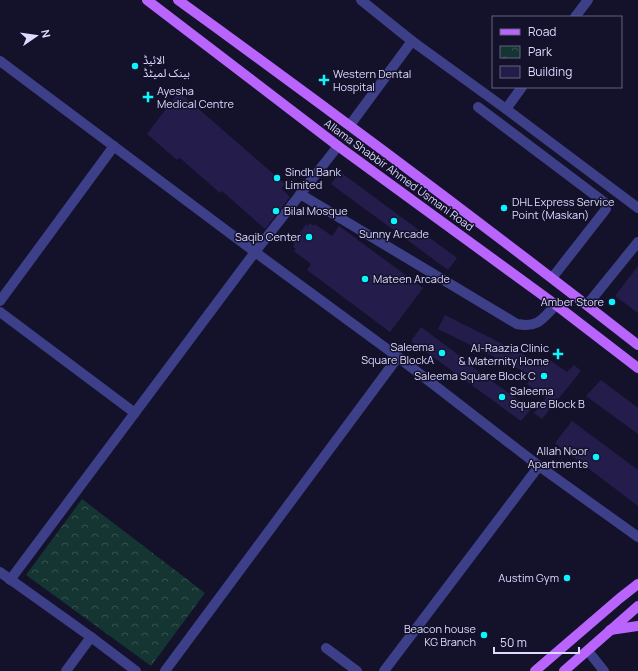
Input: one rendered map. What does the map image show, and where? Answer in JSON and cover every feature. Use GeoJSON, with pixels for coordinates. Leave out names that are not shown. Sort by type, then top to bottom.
{"type":"FeatureCollection","features":[{"type":"Feature","properties":{"kind":"main road","name":"Allama Shabbir Ahmed Usmani Road"},"geometry":{"type":"LineString","coordinates":[[147,0],[338,146],[556,305],[638,368]]}},
{"type":"Feature","properties":{"kind":"main road","name":"Allama Shabbir Ahmed Usmani Road"},"geometry":{"type":"LineString","coordinates":[[178,0],[350,125],[638,345]]}},
{"type":"Feature","properties":{"kind":"main road"},"geometry":{"type":"LineString","coordinates":[[535,671],[638,584]]}},
{"type":"Feature","properties":{"kind":"main road"},"geometry":{"type":"LineString","coordinates":[[564,671],[638,606]]}},
{"type":"Feature","properties":{"kind":"main road"},"geometry":{"type":"LineString","coordinates":[[610,630],[638,626]]}},
{"type":"Feature","properties":{"kind":"street"},"geometry":{"type":"LineString","coordinates":[[576,16],[588,0]]}},
{"type":"Feature","properties":{"kind":"street"},"geometry":{"type":"LineString","coordinates":[[366,2],[412,41],[638,208]]}},
{"type":"Feature","properties":{"kind":"street"},"geometry":{"type":"LineString","coordinates":[[350,125],[412,41]]}},
{"type":"Feature","properties":{"kind":"street"},"geometry":{"type":"LineString","coordinates":[[0,61],[398,357],[539,466],[638,537]]}},
{"type":"Feature","properties":{"kind":"street"},"geometry":{"type":"LineString","coordinates":[[506,109],[521,88]]}},
{"type":"Feature","properties":{"kind":"street"},"geometry":{"type":"LineString","coordinates":[[478,107],[606,204],[606,209],[552,278]]}},
{"type":"Feature","properties":{"kind":"street"},"geometry":{"type":"LineString","coordinates":[[0,301],[114,146]]}},
{"type":"Feature","properties":{"kind":"street"},"geometry":{"type":"LineString","coordinates":[[10,580],[255,252],[338,146]]}},
{"type":"Feature","properties":{"kind":"street"},"geometry":{"type":"LineString","coordinates":[[300,194],[517,324],[528,326],[539,322],[556,305]]}},
{"type":"Feature","properties":{"kind":"street"},"geometry":{"type":"LineString","coordinates":[[587,305],[637,246]]}},
{"type":"Feature","properties":{"kind":"street"},"geometry":{"type":"LineString","coordinates":[[0,312],[135,413]]}},
{"type":"Feature","properties":{"kind":"street"},"geometry":{"type":"LineString","coordinates":[[165,671],[398,357]]}},
{"type":"Feature","properties":{"kind":"street"},"geometry":{"type":"LineString","coordinates":[[384,671],[539,466]]}},
{"type":"Feature","properties":{"kind":"street"},"geometry":{"type":"LineString","coordinates":[[0,572],[136,671]]}},
{"type":"Feature","properties":{"kind":"street"},"geometry":{"type":"LineString","coordinates":[[66,671],[91,637]]}},
{"type":"Feature","properties":{"kind":"street"},"geometry":{"type":"LineString","coordinates":[[326,648],[357,671]]}},
{"type":"Feature","properties":{"kind":"street"},"geometry":{"type":"LineString","coordinates":[[588,651],[604,671]]}},
{"type":"Feature","properties":{"kind":"green space"},"geometry":{"type":"Polygon","coordinates":[[[82,499],[205,593],[151,666],[26,575],[82,499]]]}},
{"type":"Feature","properties":{"kind":"building"},"geometry":{"type":"Polygon","coordinates":[[[179,92],[285,184],[281,188],[290,197],[265,229],[222,191],[220,193],[180,158],[177,160],[147,134],[179,92]]]}},
{"type":"Feature","properties":{"kind":"building","name":"Sunny Arcade"},"geometry":{"type":"Polygon","coordinates":[[[340,172],[457,258],[448,270],[331,184],[340,172]]]}},
{"type":"Feature","properties":{"kind":"building","name":"Mateen Arcade"},"geometry":{"type":"Polygon","coordinates":[[[310,223],[314,226],[315,224],[332,236],[339,226],[423,288],[390,332],[307,270],[311,264],[294,251],[296,249],[293,246],[295,244],[293,242],[306,224],[308,226],[310,223]]]}},
{"type":"Feature","properties":{"kind":"building"},"geometry":{"type":"Polygon","coordinates":[[[638,266],[638,313],[615,296],[638,266]]]}},
{"type":"Feature","properties":{"kind":"building"},"geometry":{"type":"Polygon","coordinates":[[[445,315],[542,364],[547,358],[567,372],[574,365],[581,371],[542,419],[534,413],[546,398],[527,384],[533,376],[438,329],[445,315]]]}},
{"type":"Feature","properties":{"kind":"building"},"geometry":{"type":"Polygon","coordinates":[[[421,327],[472,365],[471,366],[531,409],[521,421],[411,341],[421,327]]]}},
{"type":"Feature","properties":{"kind":"building"},"geometry":{"type":"Polygon","coordinates":[[[601,380],[638,408],[638,434],[586,396],[601,380]]]}},
{"type":"Feature","properties":{"kind":"building","name":"Allah Noor Apartments"},"geometry":{"type":"Polygon","coordinates":[[[572,421],[638,470],[638,506],[555,443],[572,421]]]}},
{"type":"Feature","properties":{"kind":"place","name":"الائیڈ بینک لمیٹڈ"},"geometry":{"type":"Point","coordinates":[135,66]}},
{"type":"Feature","properties":{"kind":"place","name":"Western Dental Hospital"},"geometry":{"type":"Point","coordinates":[324,80]}},
{"type":"Feature","properties":{"kind":"place","name":"Ayesha Medical Centre"},"geometry":{"type":"Point","coordinates":[148,97]}},
{"type":"Feature","properties":{"kind":"place","name":"Sindh Bank Limited"},"geometry":{"type":"Point","coordinates":[277,178]}},
{"type":"Feature","properties":{"kind":"place","name":"DHL Express Service Point (Maskan)"},"geometry":{"type":"Point","coordinates":[504,208]}},
{"type":"Feature","properties":{"kind":"place","name":"Bilal Mosque"},"geometry":{"type":"Point","coordinates":[276,211]}},
{"type":"Feature","properties":{"kind":"place","name":"Sunny Arcade"},"geometry":{"type":"Point","coordinates":[394,221]}},
{"type":"Feature","properties":{"kind":"place","name":"Saqib Center"},"geometry":{"type":"Point","coordinates":[309,237]}},
{"type":"Feature","properties":{"kind":"place","name":"Mateen Arcade"},"geometry":{"type":"Point","coordinates":[365,279]}},
{"type":"Feature","properties":{"kind":"place","name":"Amber Store"},"geometry":{"type":"Point","coordinates":[612,302]}},
{"type":"Feature","properties":{"kind":"place","name":"Saleema Square BlockA"},"geometry":{"type":"Point","coordinates":[442,353]}},
{"type":"Feature","properties":{"kind":"place","name":"Al-Raazia Clinic & Maternity Home"},"geometry":{"type":"Point","coordinates":[558,354]}},
{"type":"Feature","properties":{"kind":"place","name":"Saleema Square Block C"},"geometry":{"type":"Point","coordinates":[544,376]}},
{"type":"Feature","properties":{"kind":"place","name":"Saleema Square Block B"},"geometry":{"type":"Point","coordinates":[502,397]}},
{"type":"Feature","properties":{"kind":"place","name":"Allah Noor Apartments"},"geometry":{"type":"Point","coordinates":[596,457]}},
{"type":"Feature","properties":{"kind":"place","name":"Austim Gym"},"geometry":{"type":"Point","coordinates":[567,578]}},
{"type":"Feature","properties":{"kind":"place","name":"Beacon house KG Branch"},"geometry":{"type":"Point","coordinates":[484,635]}}]}
